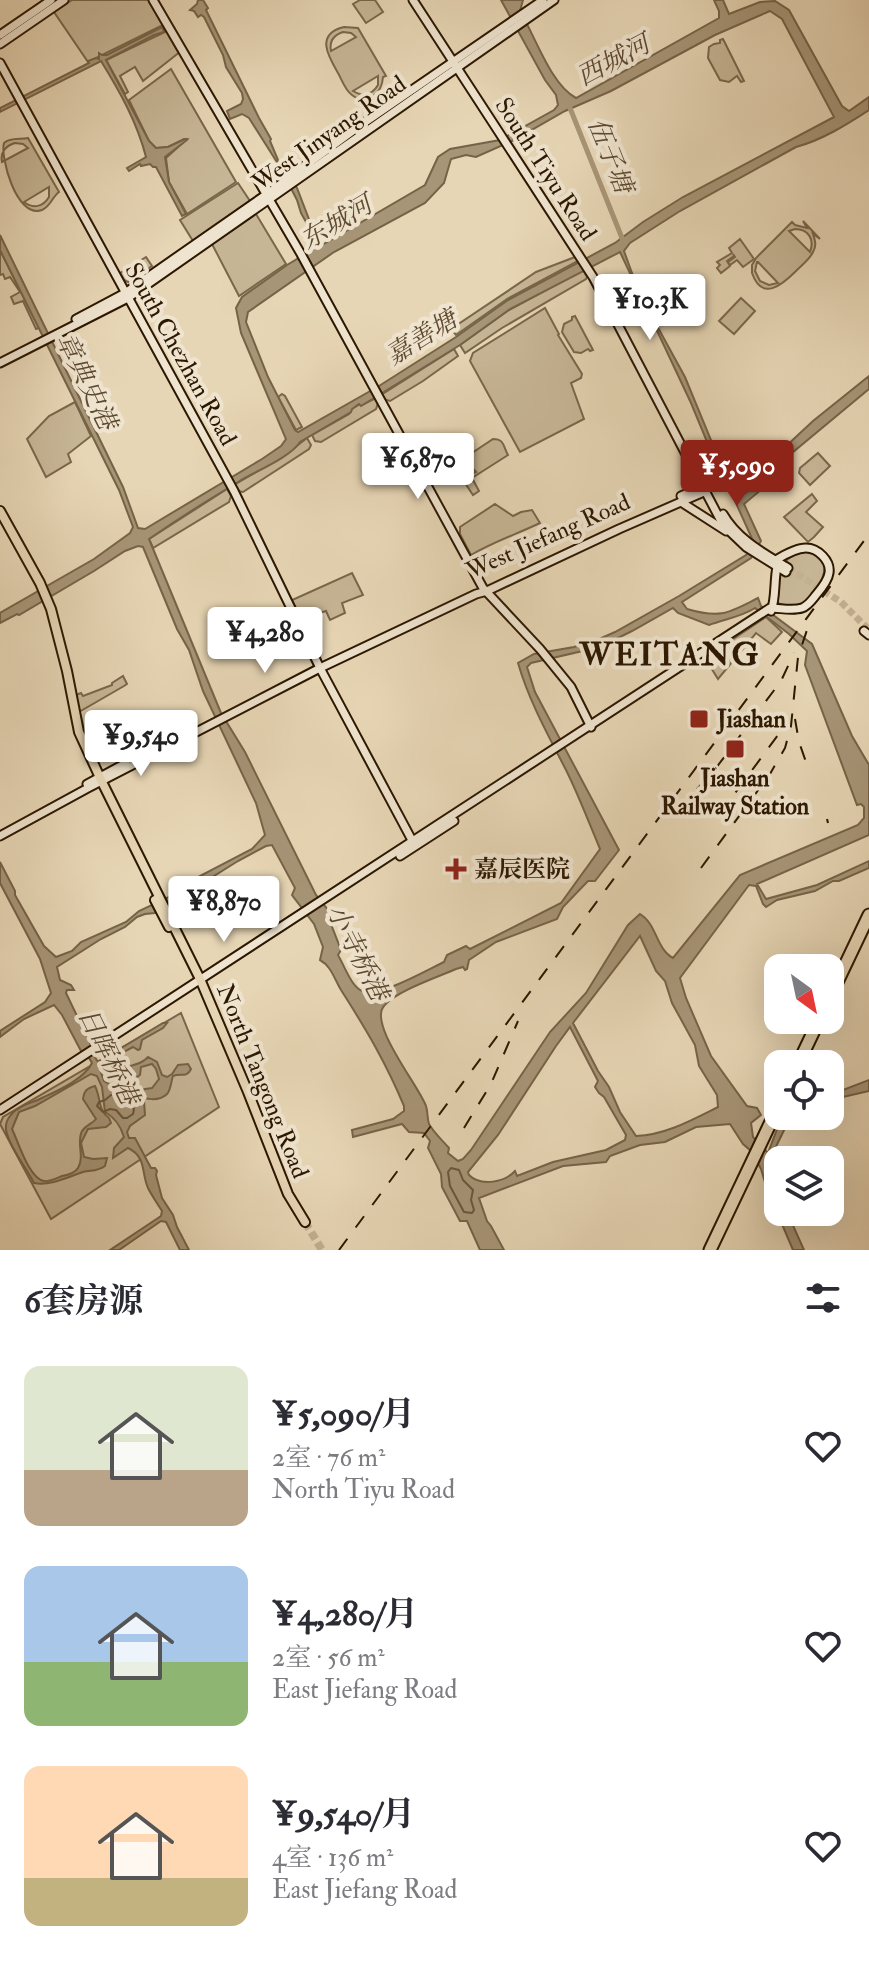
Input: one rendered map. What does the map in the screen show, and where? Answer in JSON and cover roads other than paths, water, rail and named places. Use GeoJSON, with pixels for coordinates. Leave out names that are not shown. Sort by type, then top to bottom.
{"type":"FeatureCollection","features":[{"type":"Feature","properties":{"kind":"highway"},"geometry":{"type":"LineString","coordinates":[[844,968],[869,915]]}},
{"type":"Feature","properties":{"kind":"highway"},"geometry":{"type":"LineString","coordinates":[[844,978],[869,927]]}},
{"type":"Feature","properties":{"kind":"highway"},"geometry":{"type":"LineString","coordinates":[[733,1208],[768,1130]]}},
{"type":"Feature","properties":{"kind":"highway"},"geometry":{"type":"LineString","coordinates":[[713,1250],[772,1130]]}},
{"type":"Feature","properties":{"kind":"main road"},"geometry":{"type":"LineString","coordinates":[[0,511],[38,584]]}},
{"type":"Feature","properties":{"kind":"main road"},"geometry":{"type":"LineString","coordinates":[[0,521],[38,584]]}},
{"type":"Feature","properties":{"kind":"main road","name":"North Tangong Road"},"geometry":{"type":"LineString","coordinates":[[38,584],[50,610],[75,734],[198,982],[285,1197],[303,1223]]}},
{"type":"Feature","properties":{"kind":"street"},"geometry":{"type":"LineString","coordinates":[[0,35],[51,0]]}},
{"type":"Feature","properties":{"kind":"street"},"geometry":{"type":"LineString","coordinates":[[0,44],[64,0]]}},
{"type":"Feature","properties":{"kind":"street"},"geometry":{"type":"LineString","coordinates":[[153,0],[312,273],[485,589],[571,687],[592,728]]}},
{"type":"Feature","properties":{"kind":"street","name":"South Tiyu Road"},"geometry":{"type":"LineString","coordinates":[[416,0],[595,276],[706,488]]}},
{"type":"Feature","properties":{"kind":"street","name":"West Jinyang Road"},"geometry":{"type":"LineString","coordinates":[[534,10],[543,0]]}},
{"type":"Feature","properties":{"kind":"street","name":"West Jinyang Road"},"geometry":{"type":"LineString","coordinates":[[0,361],[127,296],[505,30],[554,0]]}},
{"type":"Feature","properties":{"kind":"street","name":"South Chezhan Road"},"geometry":{"type":"LineString","coordinates":[[0,63],[234,491],[320,666],[414,844]]}},
{"type":"Feature","properties":{"kind":"street"},"geometry":{"type":"LineString","coordinates":[[706,488],[723,525],[733,536]]}},
{"type":"Feature","properties":{"kind":"street"},"geometry":{"type":"LineString","coordinates":[[706,488],[725,519],[747,545]]}},
{"type":"Feature","properties":{"kind":"street","name":"West Jiefang Road"},"geometry":{"type":"LineString","coordinates":[[485,589],[706,488]]}},
{"type":"Feature","properties":{"kind":"street","name":"West Jiefang Road"},"geometry":{"type":"LineString","coordinates":[[0,834],[320,666],[706,488]]}},
{"type":"Feature","properties":{"kind":"street"},"geometry":{"type":"LineString","coordinates":[[681,502],[787,570]]}},
{"type":"Feature","properties":{"kind":"street"},"geometry":{"type":"LineString","coordinates":[[0,1112],[772,609],[807,606],[824,585],[830,569],[823,555],[809,548],[795,551],[777,563],[772,609]]}},
{"type":"Feature","properties":{"kind":"water","name":"日晖桥港"},"geometry":{"type":"Polygon","coordinates":[[[198,0],[203,0],[208,8],[206,10],[271,139],[278,160],[297,188],[317,240],[322,245],[425,185],[438,157],[450,149],[500,140],[558,105],[556,95],[501,0],[523,0],[520,11],[544,59],[567,92],[576,98],[719,18],[714,0],[723,0],[729,14],[760,2],[775,1],[789,10],[842,106],[849,111],[869,97],[869,110],[860,116],[796,147],[680,211],[630,243],[624,251],[656,324],[685,377],[715,450],[741,496],[766,478],[783,449],[869,376],[869,389],[786,458],[775,478],[744,504],[761,541],[751,558],[682,602],[687,609],[716,614],[731,611],[758,598],[761,606],[812,644],[852,736],[869,765],[869,835],[757,884],[766,899],[817,885],[869,861],[869,868],[815,891],[777,900],[766,907],[756,886],[749,885],[680,978],[711,1056],[747,1106],[757,1108],[761,1115],[751,1123],[753,1137],[764,1149],[764,1179],[751,1151],[730,1124],[696,1127],[665,1142],[640,1145],[610,1156],[606,1162],[563,1166],[479,1198],[487,1221],[504,1250],[480,1250],[467,1221],[460,1221],[442,1187],[441,1174],[428,1148],[430,1141],[424,1133],[409,1132],[402,1124],[353,1137],[352,1130],[393,1119],[404,1111],[404,1106],[367,1033],[330,969],[320,960],[323,947],[314,924],[292,895],[295,888],[272,845],[238,861],[155,913],[137,917],[57,967],[60,980],[74,990],[67,990],[66,993],[98,1062],[167,1023],[142,1040],[140,1049],[133,1047],[101,1064],[99,1067],[104,1081],[113,1086],[124,1086],[127,1080],[121,1072],[148,1057],[157,1062],[162,1075],[167,1077],[178,1065],[188,1064],[191,1069],[186,1074],[173,1076],[164,1097],[151,1099],[136,1093],[152,1088],[159,1079],[156,1069],[152,1064],[141,1067],[140,1075],[131,1084],[130,1093],[137,1101],[144,1101],[145,1115],[127,1132],[129,1138],[135,1138],[151,1168],[157,1171],[162,1198],[189,1250],[180,1250],[166,1222],[161,1221],[119,1250],[110,1250],[161,1216],[162,1211],[148,1188],[138,1156],[128,1148],[113,1158],[114,1148],[124,1137],[117,1123],[105,1112],[102,1087],[97,1076],[91,1074],[19,1112],[12,1129],[29,1167],[39,1179],[48,1181],[73,1172],[80,1163],[80,1140],[82,1131],[96,1119],[83,1099],[86,1090],[95,1086],[101,1108],[111,1123],[106,1127],[88,1129],[81,1143],[84,1157],[107,1158],[105,1166],[51,1182],[34,1183],[12,1147],[6,1127],[13,1113],[70,1084],[92,1063],[85,1051],[81,1051],[54,1005],[24,1019],[0,1037],[0,1031],[45,1002],[51,993],[40,959],[0,883],[0,862],[44,946],[56,957],[126,922],[139,911],[252,849],[265,835],[256,803],[203,691],[189,650],[143,547],[125,551],[19,615],[0,623],[0,613],[94,559],[130,533],[133,527],[119,490],[0,250],[0,235],[123,487],[138,528],[145,529],[262,459],[286,439],[241,333],[236,308],[242,297],[317,247],[280,167],[249,118],[242,114],[230,119],[227,111],[241,104],[242,93],[226,67],[204,17],[198,17],[190,10],[198,0]],[[770,11],[715,35],[514,140],[476,157],[466,155],[451,159],[444,183],[425,203],[334,252],[248,312],[246,322],[268,377],[295,430],[298,432],[379,386],[508,300],[615,243],[683,197],[834,117],[782,19],[770,11]],[[620,252],[510,309],[460,345],[361,406],[359,404],[300,442],[281,459],[149,539],[221,713],[245,752],[316,895],[329,911],[341,950],[338,955],[351,980],[362,991],[379,991],[403,982],[444,962],[447,955],[466,946],[470,949],[561,903],[600,849],[571,780],[533,704],[518,663],[534,654],[574,647],[615,632],[746,555],[754,543],[620,252]],[[673,608],[600,647],[531,663],[527,667],[535,692],[619,850],[595,881],[588,881],[563,907],[557,919],[496,942],[469,960],[467,969],[456,969],[407,990],[384,1006],[381,1015],[388,1040],[422,1097],[429,1124],[449,1148],[448,1153],[458,1161],[471,1150],[550,1032],[586,993],[628,925],[640,914],[650,924],[663,949],[673,958],[740,875],[858,825],[864,818],[864,807],[857,805],[805,665],[807,651],[755,608],[709,625],[673,608]],[[640,936],[573,1023],[636,1136],[668,1130],[718,1107],[717,1095],[699,1066],[695,1045],[640,936]],[[570,1027],[498,1135],[468,1172],[474,1179],[493,1182],[515,1171],[517,1176],[553,1162],[606,1150],[625,1140],[626,1135],[595,1087],[598,1081],[570,1027]]]}},
{"type":"Feature","properties":{"kind":"water"},"geometry":{"type":"Polygon","coordinates":[[[162,27],[164,32],[106,60],[149,141],[156,148],[187,140],[165,157],[169,182],[186,214],[182,216],[156,167],[140,164],[129,171],[127,168],[146,157],[127,108],[101,61],[0,112],[0,108],[88,61],[99,59],[99,53],[107,55],[162,27]]]}},
{"type":"Feature","properties":{"kind":"water"},"geometry":{"type":"Polygon","coordinates":[[[869,1080],[869,1091],[844,1097],[844,1090],[869,1080]]]}},
{"type":"Feature","properties":{"kind":"water"},"geometry":{"type":"Polygon","coordinates":[[[777,1130],[784,1130],[776,1146],[771,1146],[777,1130]]]}},
{"type":"Feature","properties":{"kind":"water"},"geometry":{"type":"Polygon","coordinates":[[[783,1226],[793,1226],[804,1250],[793,1250],[783,1226]]]}},
{"type":"Feature","properties":{"kind":"waterway","name":"伍子塘"},"geometry":{"type":"LineString","coordinates":[[568,103],[624,243]]}},
{"type":"Feature","properties":{"kind":"tunnel"},"geometry":{"type":"LineString","coordinates":[[788,568],[841,602],[867,628]]}},
{"type":"Feature","properties":{"kind":"tunnel"},"geometry":{"type":"LineString","coordinates":[[305,1222],[322,1250]]}},
{"type":"Feature","properties":{"kind":"railway"},"geometry":{"type":"LineString","coordinates":[[339,1250],[869,534]]}},
{"type":"Feature","properties":{"kind":"railway"},"geometry":{"type":"LineString","coordinates":[[701,868],[770,774],[785,748],[791,726],[798,657],[807,630]]}},
{"type":"Feature","properties":{"kind":"railway"},"geometry":{"type":"LineString","coordinates":[[678,810],[716,768],[781,681],[794,653]]}},
{"type":"Feature","properties":{"kind":"railway"},"geometry":{"type":"LineString","coordinates":[[719,815],[778,735],[787,717]]}},
{"type":"Feature","properties":{"kind":"railway"},"geometry":{"type":"LineString","coordinates":[[795,719],[806,762]]}},
{"type":"Feature","properties":{"kind":"railway"},"geometry":{"type":"LineString","coordinates":[[827,819],[828,823]]}},
{"type":"Feature","properties":{"kind":"railway"},"geometry":{"type":"LineString","coordinates":[[464,1128],[491,1084],[518,1021]]}},
{"type":"Feature","properties":{"kind":"place","name":"Jiashan"},"geometry":{"type":"Point","coordinates":[699,719]}},
{"type":"Feature","properties":{"kind":"place","name":"Jiashan Railway Station"},"geometry":{"type":"Point","coordinates":[735,749]}},
{"type":"Feature","properties":{"kind":"place","name":"嘉辰医院"},"geometry":{"type":"Point","coordinates":[456,869]}},
{"type":"Feature","properties":{"kind":"district","name":"WEITANG"},"geometry":{"type":"Point","coordinates":[670,654]}},
{"type":"Feature","properties":{"kind":"water label","name":"西城河"},"geometry":{"type":"Point","coordinates":[613,60]}},
{"type":"Feature","properties":{"kind":"water label","name":"东城河"},"geometry":{"type":"Point","coordinates":[336,222]}},
{"type":"Feature","properties":{"kind":"water label","name":"嘉善塘"},"geometry":{"type":"Point","coordinates":[421,337]}},
{"type":"Feature","properties":{"kind":"water label","name":"章典史港"},"geometry":{"type":"Point","coordinates":[87,381]}},
{"type":"Feature","properties":{"kind":"water label","name":"小寺桥港"},"geometry":{"type":"Point","coordinates":[358,952]}}]}
